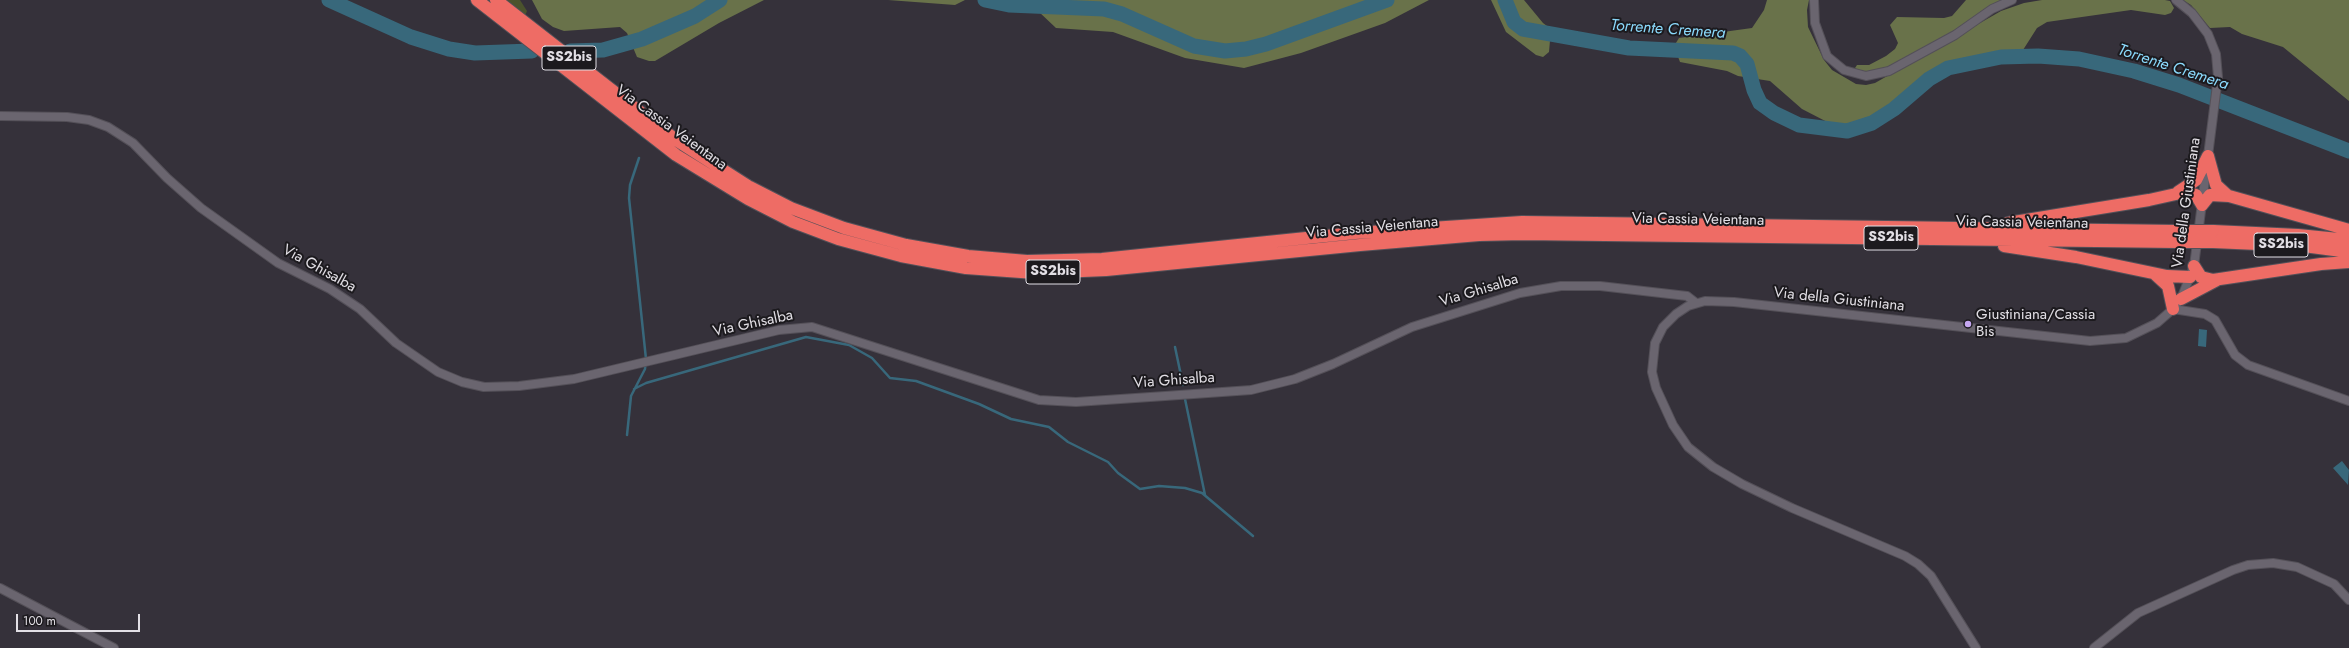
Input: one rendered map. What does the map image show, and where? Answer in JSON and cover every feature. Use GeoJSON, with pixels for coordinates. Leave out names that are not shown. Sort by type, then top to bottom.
{"type":"FeatureCollection","features":[{"type":"Feature","properties":{"kind":"highway","name":"Via Cassia Veientana"},"geometry":{"type":"LineString","coordinates":[[477,0],[511,19],[700,157],[748,186],[791,208],[829,223],[873,237],[920,248],[975,257],[1027,262],[1102,259],[1355,233],[1522,228],[1976,228],[2213,237],[2298,235],[2349,240]]}},
{"type":"Feature","properties":{"kind":"highway","name":"Via Cassia Veientana"},"geometry":{"type":"LineString","coordinates":[[496,0],[511,19],[620,113],[690,165],[786,219],[859,245],[921,260],[966,268],[1035,272],[1106,270],[1479,235],[1522,228]]}},
{"type":"Feature","properties":{"kind":"highway"},"geometry":{"type":"LineString","coordinates":[[2176,193],[2196,180],[2208,156]]}},
{"type":"Feature","properties":{"kind":"highway"},"geometry":{"type":"LineString","coordinates":[[2208,156],[2216,185],[2229,196]]}},
{"type":"Feature","properties":{"kind":"highway"},"geometry":{"type":"LineString","coordinates":[[1976,228],[2149,200],[2176,193],[2194,193],[2202,205],[2210,195],[2229,196],[2349,230]]}},
{"type":"Feature","properties":{"kind":"highway","name":"Via Cassia Veientana"},"geometry":{"type":"LineString","coordinates":[[1539,228],[1966,239],[2178,236]]}},
{"type":"Feature","properties":{"kind":"highway","name":"Via Cassia Veientana"},"geometry":{"type":"LineString","coordinates":[[2213,237],[2349,252]]}},
{"type":"Feature","properties":{"kind":"highway"},"geometry":{"type":"LineString","coordinates":[[1966,239],[2076,257],[2155,274],[2192,272],[2202,278],[2218,280],[2312,265],[2349,262]]}},
{"type":"Feature","properties":{"kind":"highway"},"geometry":{"type":"LineString","coordinates":[[2155,274],[2168,286],[2173,309]]}},
{"type":"Feature","properties":{"kind":"highway"},"geometry":{"type":"LineString","coordinates":[[2181,299],[2218,280]]}},
{"type":"Feature","properties":{"kind":"street"},"geometry":{"type":"LineString","coordinates":[[1814,0],[1814,23],[1827,56],[1844,70],[1866,76],[1889,70],[1954,35],[1992,9],[2012,0]]}},
{"type":"Feature","properties":{"kind":"street","name":"Via della Giustiniana"},"geometry":{"type":"LineString","coordinates":[[1976,648],[1931,576],[1918,564],[1905,556],[1792,508],[1742,484],[1706,462],[1683,441],[1670,421],[1656,388],[1652,372],[1653,354],[1659,333],[1668,320],[1681,310],[1696,303],[1734,302],[2096,341],[2120,339],[2140,333],[2161,320],[2181,299],[2192,272],[2218,82],[2217,57],[2208,34],[2192,13],[2176,0]]}},
{"type":"Feature","properties":{"kind":"street","name":"Via Ghisalba"},"geometry":{"type":"LineString","coordinates":[[0,116],[78,118],[99,123],[121,134],[133,143],[195,203],[227,228],[278,263],[330,290],[360,309],[396,343],[450,378],[484,387],[519,386],[574,379],[779,330],[812,327],[1038,400],[1076,402],[1251,390],[1275,384],[1333,364],[1412,327],[1520,293],[1549,288],[1577,286],[1644,290],[1687,296],[1696,303]]}},
{"type":"Feature","properties":{"kind":"street"},"geometry":{"type":"LineString","coordinates":[[2173,309],[2205,314],[2215,320],[2235,355],[2248,365],[2349,401]]}},
{"type":"Feature","properties":{"kind":"street"},"geometry":{"type":"LineString","coordinates":[[2094,648],[2138,613],[2233,570],[2248,565],[2273,563],[2297,567],[2334,584],[2349,600]]}},
{"type":"Feature","properties":{"kind":"street"},"geometry":{"type":"LineString","coordinates":[[0,588],[114,648]]}},
{"type":"Feature","properties":{"kind":"green space"},"geometry":{"type":"Polygon","coordinates":[[[507,0],[520,0],[527,11],[525,16],[507,0]]]}},
{"type":"Feature","properties":{"kind":"green space"},"geometry":{"type":"Polygon","coordinates":[[[532,0],[764,0],[719,23],[655,61],[649,61],[637,57],[627,33],[620,27],[564,31],[553,27],[542,19],[532,0]]]}},
{"type":"Feature","properties":{"kind":"green space"},"geometry":{"type":"Polygon","coordinates":[[[888,0],[965,0],[955,5],[888,0]]]}},
{"type":"Feature","properties":{"kind":"green space"},"geometry":{"type":"Polygon","coordinates":[[[977,0],[1429,0],[1385,23],[1301,53],[1244,68],[1185,58],[1113,32],[1056,28],[1038,11],[977,0]]]}},
{"type":"Feature","properties":{"kind":"green space"},"geometry":{"type":"Polygon","coordinates":[[[1491,0],[1524,0],[1543,23],[1551,29],[1549,52],[1543,57],[1536,55],[1506,32],[1491,0]]]}},
{"type":"Feature","properties":{"kind":"green space"},"geometry":{"type":"Polygon","coordinates":[[[1767,0],[1809,0],[1807,10],[1808,27],[1824,60],[1832,70],[1856,84],[1866,85],[1875,83],[2001,11],[2024,3],[2042,0],[2165,0],[2170,1],[2174,8],[2171,13],[2165,15],[2131,10],[2047,22],[2037,28],[2023,50],[2014,55],[1979,57],[1943,67],[1930,73],[1921,83],[1919,92],[1911,101],[1884,115],[1845,125],[1833,125],[1802,109],[1770,81],[1738,76],[1727,71],[1680,62],[1674,46],[1679,38],[1752,28],[1764,10],[1767,0]]]}},
{"type":"Feature","properties":{"kind":"green space"},"geometry":{"type":"Polygon","coordinates":[[[1966,0],[2004,0],[1956,31],[1882,72],[1859,72],[1855,68],[1857,65],[1869,65],[1886,56],[1895,49],[1898,43],[1890,25],[1897,17],[1944,18],[1952,16],[1966,0]]]}},
{"type":"Feature","properties":{"kind":"green space"},"geometry":{"type":"Polygon","coordinates":[[[2183,0],[2349,0],[2349,101],[2283,47],[2242,34],[2230,27],[2210,28],[2191,5],[2183,0]]]}},
{"type":"Feature","properties":{"kind":"water"},"geometry":{"type":"Polygon","coordinates":[[[2199,329],[2207,330],[2206,347],[2198,346],[2199,329]]]}},
{"type":"Feature","properties":{"kind":"water"},"geometry":{"type":"Polygon","coordinates":[[[2342,461],[2349,470],[2348,485],[2333,468],[2342,461]]]}},
{"type":"Feature","properties":{"kind":"waterway","name":"Torrente Cremera"},"geometry":{"type":"LineString","coordinates":[[329,0],[411,37],[449,49],[475,53],[532,51]]}},
{"type":"Feature","properties":{"kind":"waterway","name":"Torrente Cremera"},"geometry":{"type":"LineString","coordinates":[[570,51],[603,50],[642,39],[695,16],[720,0]]}},
{"type":"Feature","properties":{"kind":"waterway","name":"Torrente Cremera"},"geometry":{"type":"LineString","coordinates":[[985,0],[1009,5],[1104,9],[1122,14],[1194,46],[1225,51],[1246,49],[1266,44],[1387,0]]}},
{"type":"Feature","properties":{"kind":"waterway","name":"Torrente Cremera"},"geometry":{"type":"LineString","coordinates":[[1505,0],[1514,22],[1523,29],[1629,48],[1733,53],[1740,56],[1747,64],[1754,90],[1760,103],[1774,113],[1799,125],[1847,131],[1872,123],[1894,109],[1929,79],[1948,68],[2001,57],[2038,56],[2079,59],[2134,71],[2179,85],[2349,151]]}},
{"type":"Feature","properties":{"kind":"waterway"},"geometry":{"type":"LineString","coordinates":[[627,435],[631,396],[645,369],[646,359],[629,198],[630,185],[639,158]]}},
{"type":"Feature","properties":{"kind":"waterway"},"geometry":{"type":"LineString","coordinates":[[634,389],[646,383],[806,337],[849,345],[872,358],[890,378],[916,381],[979,404],[1011,419],[1049,427],[1068,442],[1108,462],[1118,473],[1140,489],[1159,486],[1185,488],[1202,493],[1253,536]]}},
{"type":"Feature","properties":{"kind":"waterway"},"geometry":{"type":"LineString","coordinates":[[1175,347],[1183,385]]}},
{"type":"Feature","properties":{"kind":"waterway"},"geometry":{"type":"LineString","coordinates":[[1185,399],[1205,495]]}},
{"type":"Feature","properties":{"kind":"place","name":"Giustiniana/Cassia Bis"},"geometry":{"type":"Point","coordinates":[1968,324]}}]}
